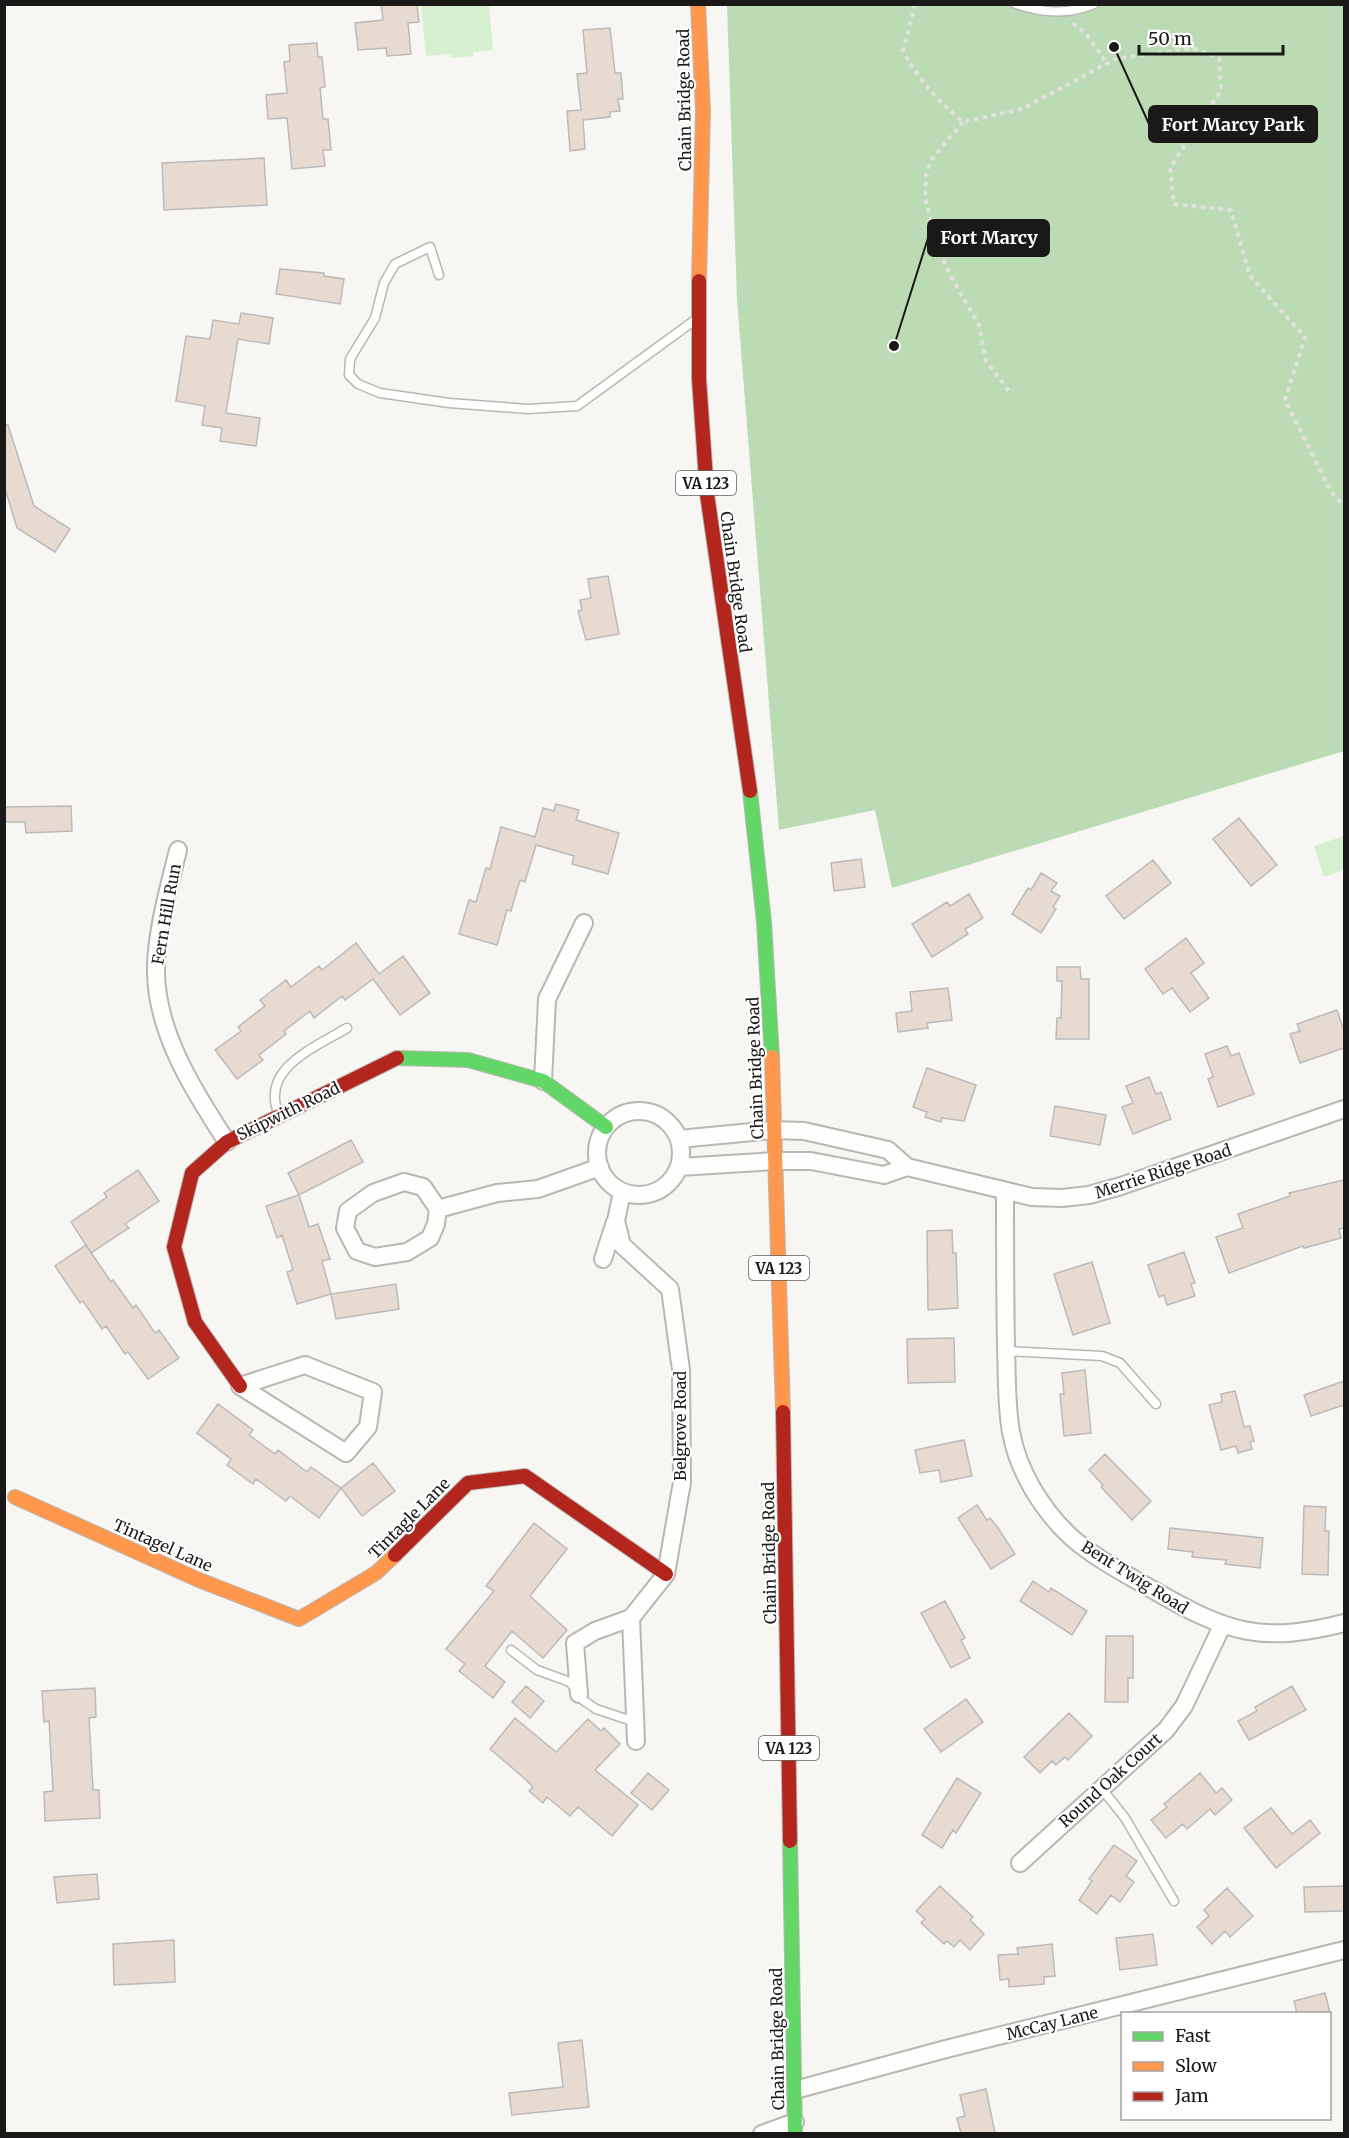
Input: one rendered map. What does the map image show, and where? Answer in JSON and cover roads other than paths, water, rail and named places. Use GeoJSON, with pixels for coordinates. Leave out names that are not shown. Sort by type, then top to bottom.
{"type":"FeatureCollection","features":[{"type":"Feature","properties":{"kind":"main road","name":"Chain Bridge Road"},"geometry":{"type":"LineString","coordinates":[[698,4],[703,132],[699,390],[705,471],[764,918],[774,1130],[783,1386],[795,2128]]}},
{"type":"Feature","properties":{"kind":"main road","name":"Skipwith Road"},"geometry":{"type":"LineString","coordinates":[[240,1386],[195,1322],[174,1246],[192,1173],[227,1142],[394,1058],[468,1060],[543,1081],[606,1127]]}},
{"type":"Feature","properties":{"kind":"main road","name":"Tintagle Lane"},"geometry":{"type":"LineString","coordinates":[[299,1619],[376,1573],[468,1483],[514,1477],[525,1476],[666,1574]]}},
{"type":"Feature","properties":{"kind":"main road","name":"Tintagel Lane"},"geometry":{"type":"LineString","coordinates":[[15,1497],[199,1580],[299,1619]]}},
{"type":"Feature","properties":{"kind":"street","name":"Fern Hill Run"},"geometry":{"type":"LineString","coordinates":[[178,850],[165,902],[156,972],[160,1002],[170,1038],[186,1072],[227,1142]]}},
{"type":"Feature","properties":{"kind":"street"},"geometry":{"type":"LineString","coordinates":[[543,1081],[547,999],[584,923]]}},
{"type":"Feature","properties":{"kind":"street","name":"Merrie Ridge Road"},"geometry":{"type":"LineString","coordinates":[[679,1139],[774,1130],[804,1131],[888,1150],[907,1167],[1032,1197],[1062,1198],[1089,1195],[1344,1109]]}},
{"type":"Feature","properties":{"kind":"street"},"geometry":{"type":"LineString","coordinates":[[644,1110],[658,1114],[670,1123],[679,1139],[682,1157],[680,1167],[673,1180],[656,1192],[636,1196],[622,1192],[611,1185],[600,1167],[597,1151],[599,1138],[616,1117],[630,1111],[644,1110]]}},
{"type":"Feature","properties":{"kind":"street","name":"Merrie Ridge Road"},"geometry":{"type":"LineString","coordinates":[[680,1167],[811,1161],[884,1175],[907,1167]]}},
{"type":"Feature","properties":{"kind":"street"},"geometry":{"type":"LineString","coordinates":[[438,1209],[497,1193],[538,1188],[600,1167]]}},
{"type":"Feature","properties":{"kind":"street"},"geometry":{"type":"LineString","coordinates":[[404,1182],[423,1187],[438,1209],[436,1224],[429,1238],[406,1252],[375,1257],[357,1251],[345,1228],[348,1210],[374,1193],[404,1182]]}},
{"type":"Feature","properties":{"kind":"street","name":"Bent Twig Road"},"geometry":{"type":"LineString","coordinates":[[1005,1191],[1006,1351],[1011,1432],[1019,1460],[1032,1488],[1048,1512],[1071,1537],[1095,1556],[1200,1617],[1222,1626],[1250,1633],[1278,1635],[1307,1632],[1344,1623]]}},
{"type":"Feature","properties":{"kind":"street"},"geometry":{"type":"LineString","coordinates":[[603,1259],[616,1221],[622,1192]]}},
{"type":"Feature","properties":{"kind":"street","name":"Belgrove Road"},"geometry":{"type":"LineString","coordinates":[[616,1221],[622,1245],[670,1289],[681,1370],[682,1482],[666,1574],[630,1618]]}},
{"type":"Feature","properties":{"kind":"street","name":"Skipwith Road"},"geometry":{"type":"LineString","coordinates":[[305,1365],[373,1392],[368,1427],[346,1453],[240,1386],[305,1365]]}},
{"type":"Feature","properties":{"kind":"street"},"geometry":{"type":"LineString","coordinates":[[579,1694],[575,1643],[595,1631],[630,1618],[636,1741]]}},
{"type":"Feature","properties":{"kind":"street","name":"Round Oak Court"},"geometry":{"type":"LineString","coordinates":[[1020,1863],[1148,1748],[1184,1706],[1222,1626]]}},
{"type":"Feature","properties":{"kind":"street","name":"McCay Lane"},"geometry":{"type":"LineString","coordinates":[[795,2090],[946,2049],[1344,1950]]}},
{"type":"Feature","properties":{"kind":"street"},"geometry":{"type":"LineString","coordinates":[[762,2133],[795,2128]]}},
{"type":"Feature","properties":{"kind":"lane"},"geometry":{"type":"LineString","coordinates":[[1016,4],[1033,10],[1061,13],[1094,4]]}},
{"type":"Feature","properties":{"kind":"lane"},"geometry":{"type":"LineString","coordinates":[[439,274],[430,247],[395,264],[384,283],[375,318],[350,359],[349,375],[358,384],[380,393],[450,403],[528,409],[577,406],[699,317]]}},
{"type":"Feature","properties":{"kind":"lane"},"geometry":{"type":"LineString","coordinates":[[279,1116],[273,1102],[274,1086],[282,1073],[299,1057],[347,1028]]}},
{"type":"Feature","properties":{"kind":"lane"},"geometry":{"type":"LineString","coordinates":[[1006,1351],[1102,1356],[1120,1363],[1156,1404]]}},
{"type":"Feature","properties":{"kind":"lane"},"geometry":{"type":"LineString","coordinates":[[511,1650],[537,1670],[570,1682],[579,1694],[596,1709],[636,1723]]}},
{"type":"Feature","properties":{"kind":"lane"},"geometry":{"type":"LineString","coordinates":[[1102,1789],[1125,1818],[1174,1901]]}},
{"type":"Feature","properties":{"kind":"place","name":"Fort Marcy Park"},"geometry":{"type":"Point","coordinates":[1114,47]}},
{"type":"Feature","properties":{"kind":"place","name":"Fort Marcy"},"geometry":{"type":"Point","coordinates":[894,346]}}]}
